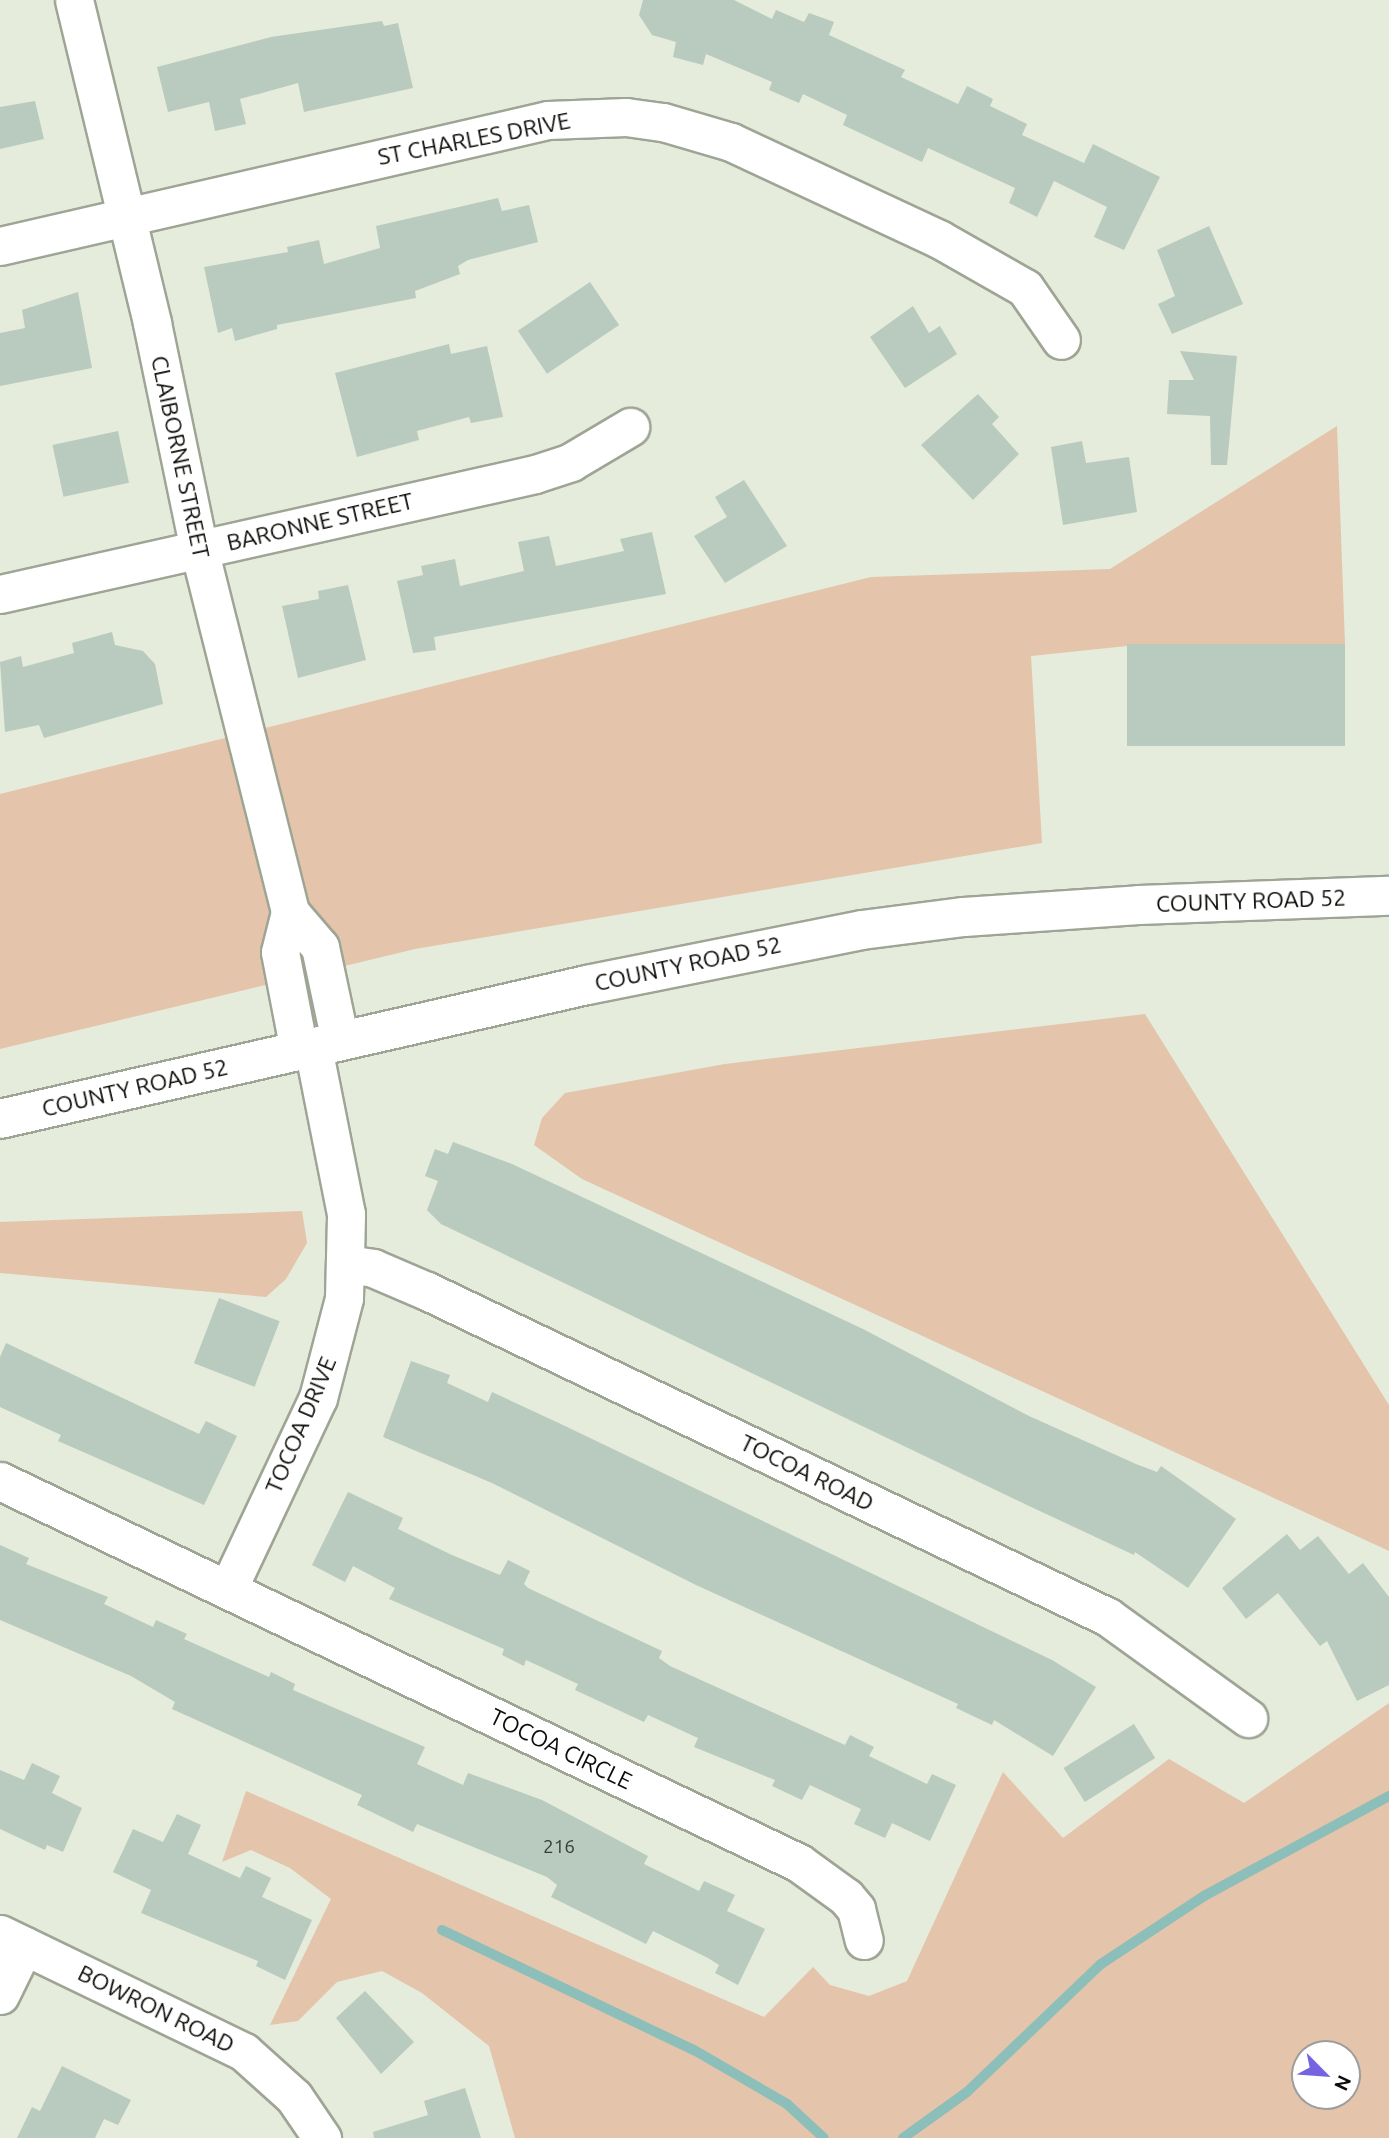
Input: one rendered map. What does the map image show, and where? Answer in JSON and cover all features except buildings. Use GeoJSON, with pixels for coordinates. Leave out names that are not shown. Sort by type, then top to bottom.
{"type":"FeatureCollection","features":[{"type":"Feature","properties":{"kind":"main road","name":"COUNTY ROAD 52"},"geometry":{"type":"LineString","coordinates":[[0,1119],[750,950],[862,930],[964,917],[1139,905],[1389,896]]}},
{"type":"Feature","properties":{"kind":"street","name":"CLAIBORNE STREET"},"geometry":{"type":"LineString","coordinates":[[74,0],[127,218],[199,549],[290,912],[320,947],[317,1046]]}},
{"type":"Feature","properties":{"kind":"street","name":"ST CHARLES DRIVE"},"geometry":{"type":"LineString","coordinates":[[0,246],[548,120],[600,116],[663,121],[731,142],[1007,275],[1041,306],[1061,340]]}},
{"type":"Feature","properties":{"kind":"street","name":"BARONNE STREET"},"geometry":{"type":"LineString","coordinates":[[0,594],[535,474],[581,457],[630,427]]}},
{"type":"Feature","properties":{"kind":"street","name":"TOCOA DRIVE"},"geometry":{"type":"LineString","coordinates":[[228,1588],[318,1398],[339,1330],[346,1264],[343,1191],[317,1046]]}},
{"type":"Feature","properties":{"kind":"street","name":"TOCOA ROAD"},"geometry":{"type":"LineString","coordinates":[[346,1264],[373,1268],[427,1291],[1108,1617],[1248,1718]]}},
{"type":"Feature","properties":{"kind":"street"},"geometry":{"type":"LineString","coordinates":[[0,1481],[228,1588]]}},
{"type":"Feature","properties":{"kind":"street","name":"TOCOA CIRCLE"},"geometry":{"type":"LineString","coordinates":[[228,1588],[799,1863],[846,1897],[856,1909],[864,1940]]}},
{"type":"Feature","properties":{"kind":"street"},"geometry":{"type":"LineString","coordinates":[[0,1995],[12,1940]]}},
{"type":"Feature","properties":{"kind":"street","name":"BOWRON ROAD"},"geometry":{"type":"LineString","coordinates":[[12,1940],[244,2052],[294,2097],[322,2138]]}},
{"type":"Feature","properties":{"kind":"shaded area"},"geometry":{"type":"Polygon","coordinates":[[[1337,426],[1345,644],[1127,646],[1031,656],[1042,843],[415,949],[0,1049],[0,794],[871,577],[1110,569],[1337,426]]]}},
{"type":"Feature","properties":{"kind":"shaded area"},"geometry":{"type":"Polygon","coordinates":[[[1145,1014],[1389,1405],[1389,1551],[582,1179],[534,1145],[542,1118],[565,1093],[725,1064],[1145,1014]]]}},
{"type":"Feature","properties":{"kind":"shaded area"},"geometry":{"type":"Polygon","coordinates":[[[302,1211],[307,1243],[286,1279],[266,1297],[0,1273],[0,1222],[302,1211]]]}},
{"type":"Feature","properties":{"kind":"shaded area"},"geometry":{"type":"Polygon","coordinates":[[[1389,1703],[1389,2138],[515,2138],[489,2046],[422,1993],[382,1971],[337,1982],[298,2021],[270,2025],[331,1899],[290,1868],[251,1850],[222,1862],[246,1791],[764,2017],[813,1967],[830,1985],[869,1996],[907,1981],[1003,1772],[1063,1838],[1169,1759],[1244,1803],[1389,1703]]]}},
{"type":"Feature","properties":{"kind":"waterway"},"geometry":{"type":"LineString","coordinates":[[903,2138],[967,2092],[1101,1964],[1204,1896],[1389,1796]]}},
{"type":"Feature","properties":{"kind":"waterway"},"geometry":{"type":"LineString","coordinates":[[442,1930],[694,2050],[787,2104],[824,2138]]}}]}
